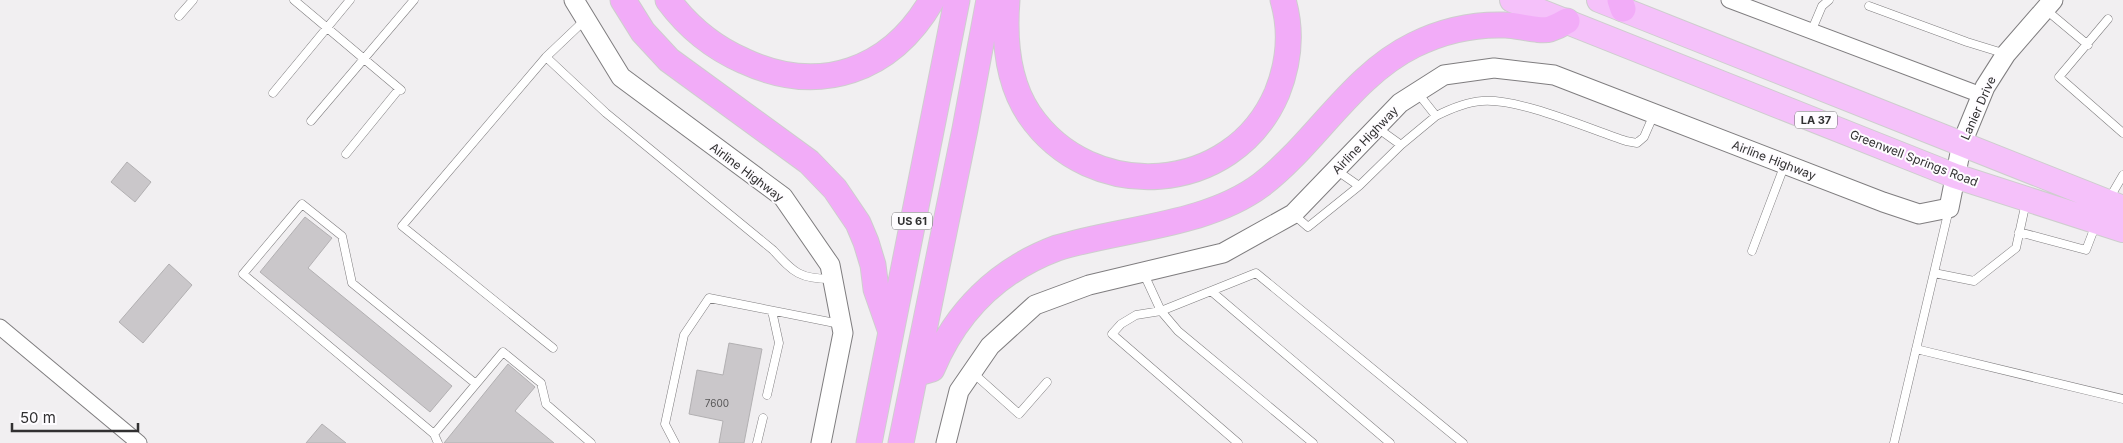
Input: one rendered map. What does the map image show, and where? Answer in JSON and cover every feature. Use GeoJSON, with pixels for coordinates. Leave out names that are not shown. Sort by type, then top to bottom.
{"type":"FeatureCollection","features":[{"type":"Feature","properties":{"kind":"highway"},"geometry":{"type":"LineString","coordinates":[[623,0],[643,32],[670,60],[809,162],[835,189],[858,223],[866,242],[873,265],[876,289],[890,329]]}},
{"type":"Feature","properties":{"kind":"highway"},"geometry":{"type":"LineString","coordinates":[[668,0],[702,37],[720,49],[759,68],[805,78],[839,74],[880,57],[896,46],[919,22],[932,0]]}},
{"type":"Feature","properties":{"kind":"highway","name":"US 61"},"geometry":{"type":"LineString","coordinates":[[869,443],[890,329],[957,0]]}},
{"type":"Feature","properties":{"kind":"highway","name":"US 61"},"geometry":{"type":"LineString","coordinates":[[901,443],[989,0]]}},
{"type":"Feature","properties":{"kind":"highway"},"geometry":{"type":"LineString","coordinates":[[1007,0],[1006,24],[1011,71],[1017,91],[1028,112],[1039,127],[1060,148],[1083,162],[1120,175],[1143,178],[1188,172],[1207,165],[1239,144],[1265,116],[1281,83],[1286,66],[1288,25],[1283,0]]}},
{"type":"Feature","properties":{"kind":"highway"},"geometry":{"type":"LineString","coordinates":[[915,374],[932,370],[940,350],[957,323],[978,298],[999,278],[1039,254],[1057,248],[1192,217],[1235,201],[1274,174],[1359,86],[1383,64],[1412,46],[1429,38],[1462,28],[1506,25],[1548,30],[1567,21]]}},
{"type":"Feature","properties":{"kind":"main road","name":"Greenwell Springs Road"},"geometry":{"type":"LineString","coordinates":[[1512,0],[1955,176],[2027,199],[2109,210]]}},
{"type":"Feature","properties":{"kind":"main road","name":"Greenwell Springs Road"},"geometry":{"type":"LineString","coordinates":[[1599,0],[1621,4],[1962,143],[2109,210],[2123,230]]}},
{"type":"Feature","properties":{"kind":"street","name":"Airline Highway"},"geometry":{"type":"LineString","coordinates":[[574,0],[621,77],[783,197],[830,265],[843,333],[821,443]]}},
{"type":"Feature","properties":{"kind":"street"},"geometry":{"type":"LineString","coordinates":[[1729,0],[1981,95]]}},
{"type":"Feature","properties":{"kind":"street","name":"Lanier Drive"},"geometry":{"type":"LineString","coordinates":[[1955,176],[1962,143],[1981,95],[2006,54],[2049,4]]}},
{"type":"Feature","properties":{"kind":"street","name":"Airline Highway"},"geometry":{"type":"LineString","coordinates":[[946,443],[959,391],[990,346],[1034,305],[1089,285],[1223,253],[1293,214],[1400,103],[1444,75],[1494,68],[1554,76],[1919,214],[1949,208]]}},
{"type":"Feature","properties":{"kind":"street"},"geometry":{"type":"LineString","coordinates":[[1949,208],[1955,176]]}},
{"type":"Feature","properties":{"kind":"street"},"geometry":{"type":"LineString","coordinates":[[0,327],[139,443]]}},
{"type":"Feature","properties":{"kind":"lane"},"geometry":{"type":"LineString","coordinates":[[179,16],[192,0]]}},
{"type":"Feature","properties":{"kind":"lane"},"geometry":{"type":"LineString","coordinates":[[294,0],[400,89],[346,154]]}},
{"type":"Feature","properties":{"kind":"lane"},"geometry":{"type":"LineString","coordinates":[[273,93],[350,0]]}},
{"type":"Feature","properties":{"kind":"lane"},"geometry":{"type":"LineString","coordinates":[[310,121],[414,0]]}},
{"type":"Feature","properties":{"kind":"lane"},"geometry":{"type":"LineString","coordinates":[[1811,32],[1822,6],[1829,0]]}},
{"type":"Feature","properties":{"kind":"lane"},"geometry":{"type":"LineString","coordinates":[[2049,4],[2088,46]]}},
{"type":"Feature","properties":{"kind":"lane"},"geometry":{"type":"LineString","coordinates":[[1869,6],[2006,54]]}},
{"type":"Feature","properties":{"kind":"lane"},"geometry":{"type":"LineString","coordinates":[[553,348],[402,226],[546,57],[586,19]]}},
{"type":"Feature","properties":{"kind":"lane"},"geometry":{"type":"LineString","coordinates":[[2108,19],[2088,46],[2059,77],[2123,133]]}},
{"type":"Feature","properties":{"kind":"lane"},"geometry":{"type":"LineString","coordinates":[[546,57],[606,113],[772,250],[792,270],[812,279],[832,279]]}},
{"type":"Feature","properties":{"kind":"lane"},"geometry":{"type":"LineString","coordinates":[[1417,92],[1436,116]]}},
{"type":"Feature","properties":{"kind":"lane"},"geometry":{"type":"LineString","coordinates":[[1293,214],[1308,227],[1358,186],[1436,116],[1454,107],[1483,100],[1519,105],[1637,143],[1644,136],[1654,114]]}},
{"type":"Feature","properties":{"kind":"lane"},"geometry":{"type":"LineString","coordinates":[[1376,127],[1402,145]]}},
{"type":"Feature","properties":{"kind":"lane"},"geometry":{"type":"LineString","coordinates":[[1752,250],[1785,164]]}},
{"type":"Feature","properties":{"kind":"lane"},"geometry":{"type":"LineString","coordinates":[[1336,170],[1358,186]]}},
{"type":"Feature","properties":{"kind":"lane"},"geometry":{"type":"LineString","coordinates":[[2019,232],[2086,250],[2109,210],[2123,175]]}},
{"type":"Feature","properties":{"kind":"lane"},"geometry":{"type":"LineString","coordinates":[[1934,273],[1974,280],[2016,248],[2027,199]]}},
{"type":"Feature","properties":{"kind":"lane"},"geometry":{"type":"LineString","coordinates":[[438,443],[434,434],[243,274],[302,204],[342,236],[352,283],[476,384]]}},
{"type":"Feature","properties":{"kind":"lane"},"geometry":{"type":"LineString","coordinates":[[1894,443],[1949,208]]}},
{"type":"Feature","properties":{"kind":"lane"},"geometry":{"type":"LineString","coordinates":[[1143,272],[1161,311],[1178,331],[1313,443]]}},
{"type":"Feature","properties":{"kind":"lane"},"geometry":{"type":"LineString","coordinates":[[1238,443],[1112,334],[1121,324],[1136,315],[1161,311],[1256,273],[1463,443]]}},
{"type":"Feature","properties":{"kind":"lane"},"geometry":{"type":"LineString","coordinates":[[1211,291],[1390,443]]}},
{"type":"Feature","properties":{"kind":"lane"},"geometry":{"type":"LineString","coordinates":[[675,443],[665,424],[684,335],[709,298],[841,324]]}},
{"type":"Feature","properties":{"kind":"lane"},"geometry":{"type":"LineString","coordinates":[[767,395],[779,343],[772,311]]}},
{"type":"Feature","properties":{"kind":"lane"},"geometry":{"type":"LineString","coordinates":[[1916,348],[2123,399]]}},
{"type":"Feature","properties":{"kind":"lane"},"geometry":{"type":"LineString","coordinates":[[434,434],[503,352],[541,383],[546,404],[590,443]]}},
{"type":"Feature","properties":{"kind":"lane"},"geometry":{"type":"LineString","coordinates":[[972,372],[1019,414],[1047,382]]}},
{"type":"Feature","properties":{"kind":"lane"},"geometry":{"type":"LineString","coordinates":[[757,443],[763,418]]}},
{"type":"Feature","properties":{"kind":"building"},"geometry":{"type":"Polygon","coordinates":[[[127,162],[151,182],[135,202],[111,182],[127,162]]]}},
{"type":"Feature","properties":{"kind":"building"},"geometry":{"type":"Polygon","coordinates":[[[305,217],[332,238],[308,268],[452,386],[430,412],[260,272],[305,217]]]}},
{"type":"Feature","properties":{"kind":"building"},"geometry":{"type":"Polygon","coordinates":[[[169,264],[192,285],[143,343],[119,322],[169,264]]]}},
{"type":"Feature","properties":{"kind":"building"},"geometry":{"type":"Polygon","coordinates":[[[729,343],[762,349],[744,443],[719,443],[723,421],[689,414],[697,370],[723,375],[729,343]]]}},
{"type":"Feature","properties":{"kind":"building"},"geometry":{"type":"Polygon","coordinates":[[[508,364],[535,387],[515,411],[554,443],[444,443],[508,364]]]}},
{"type":"Feature","properties":{"kind":"building"},"geometry":{"type":"Polygon","coordinates":[[[322,424],[346,443],[306,443],[322,424]]]}}]}
